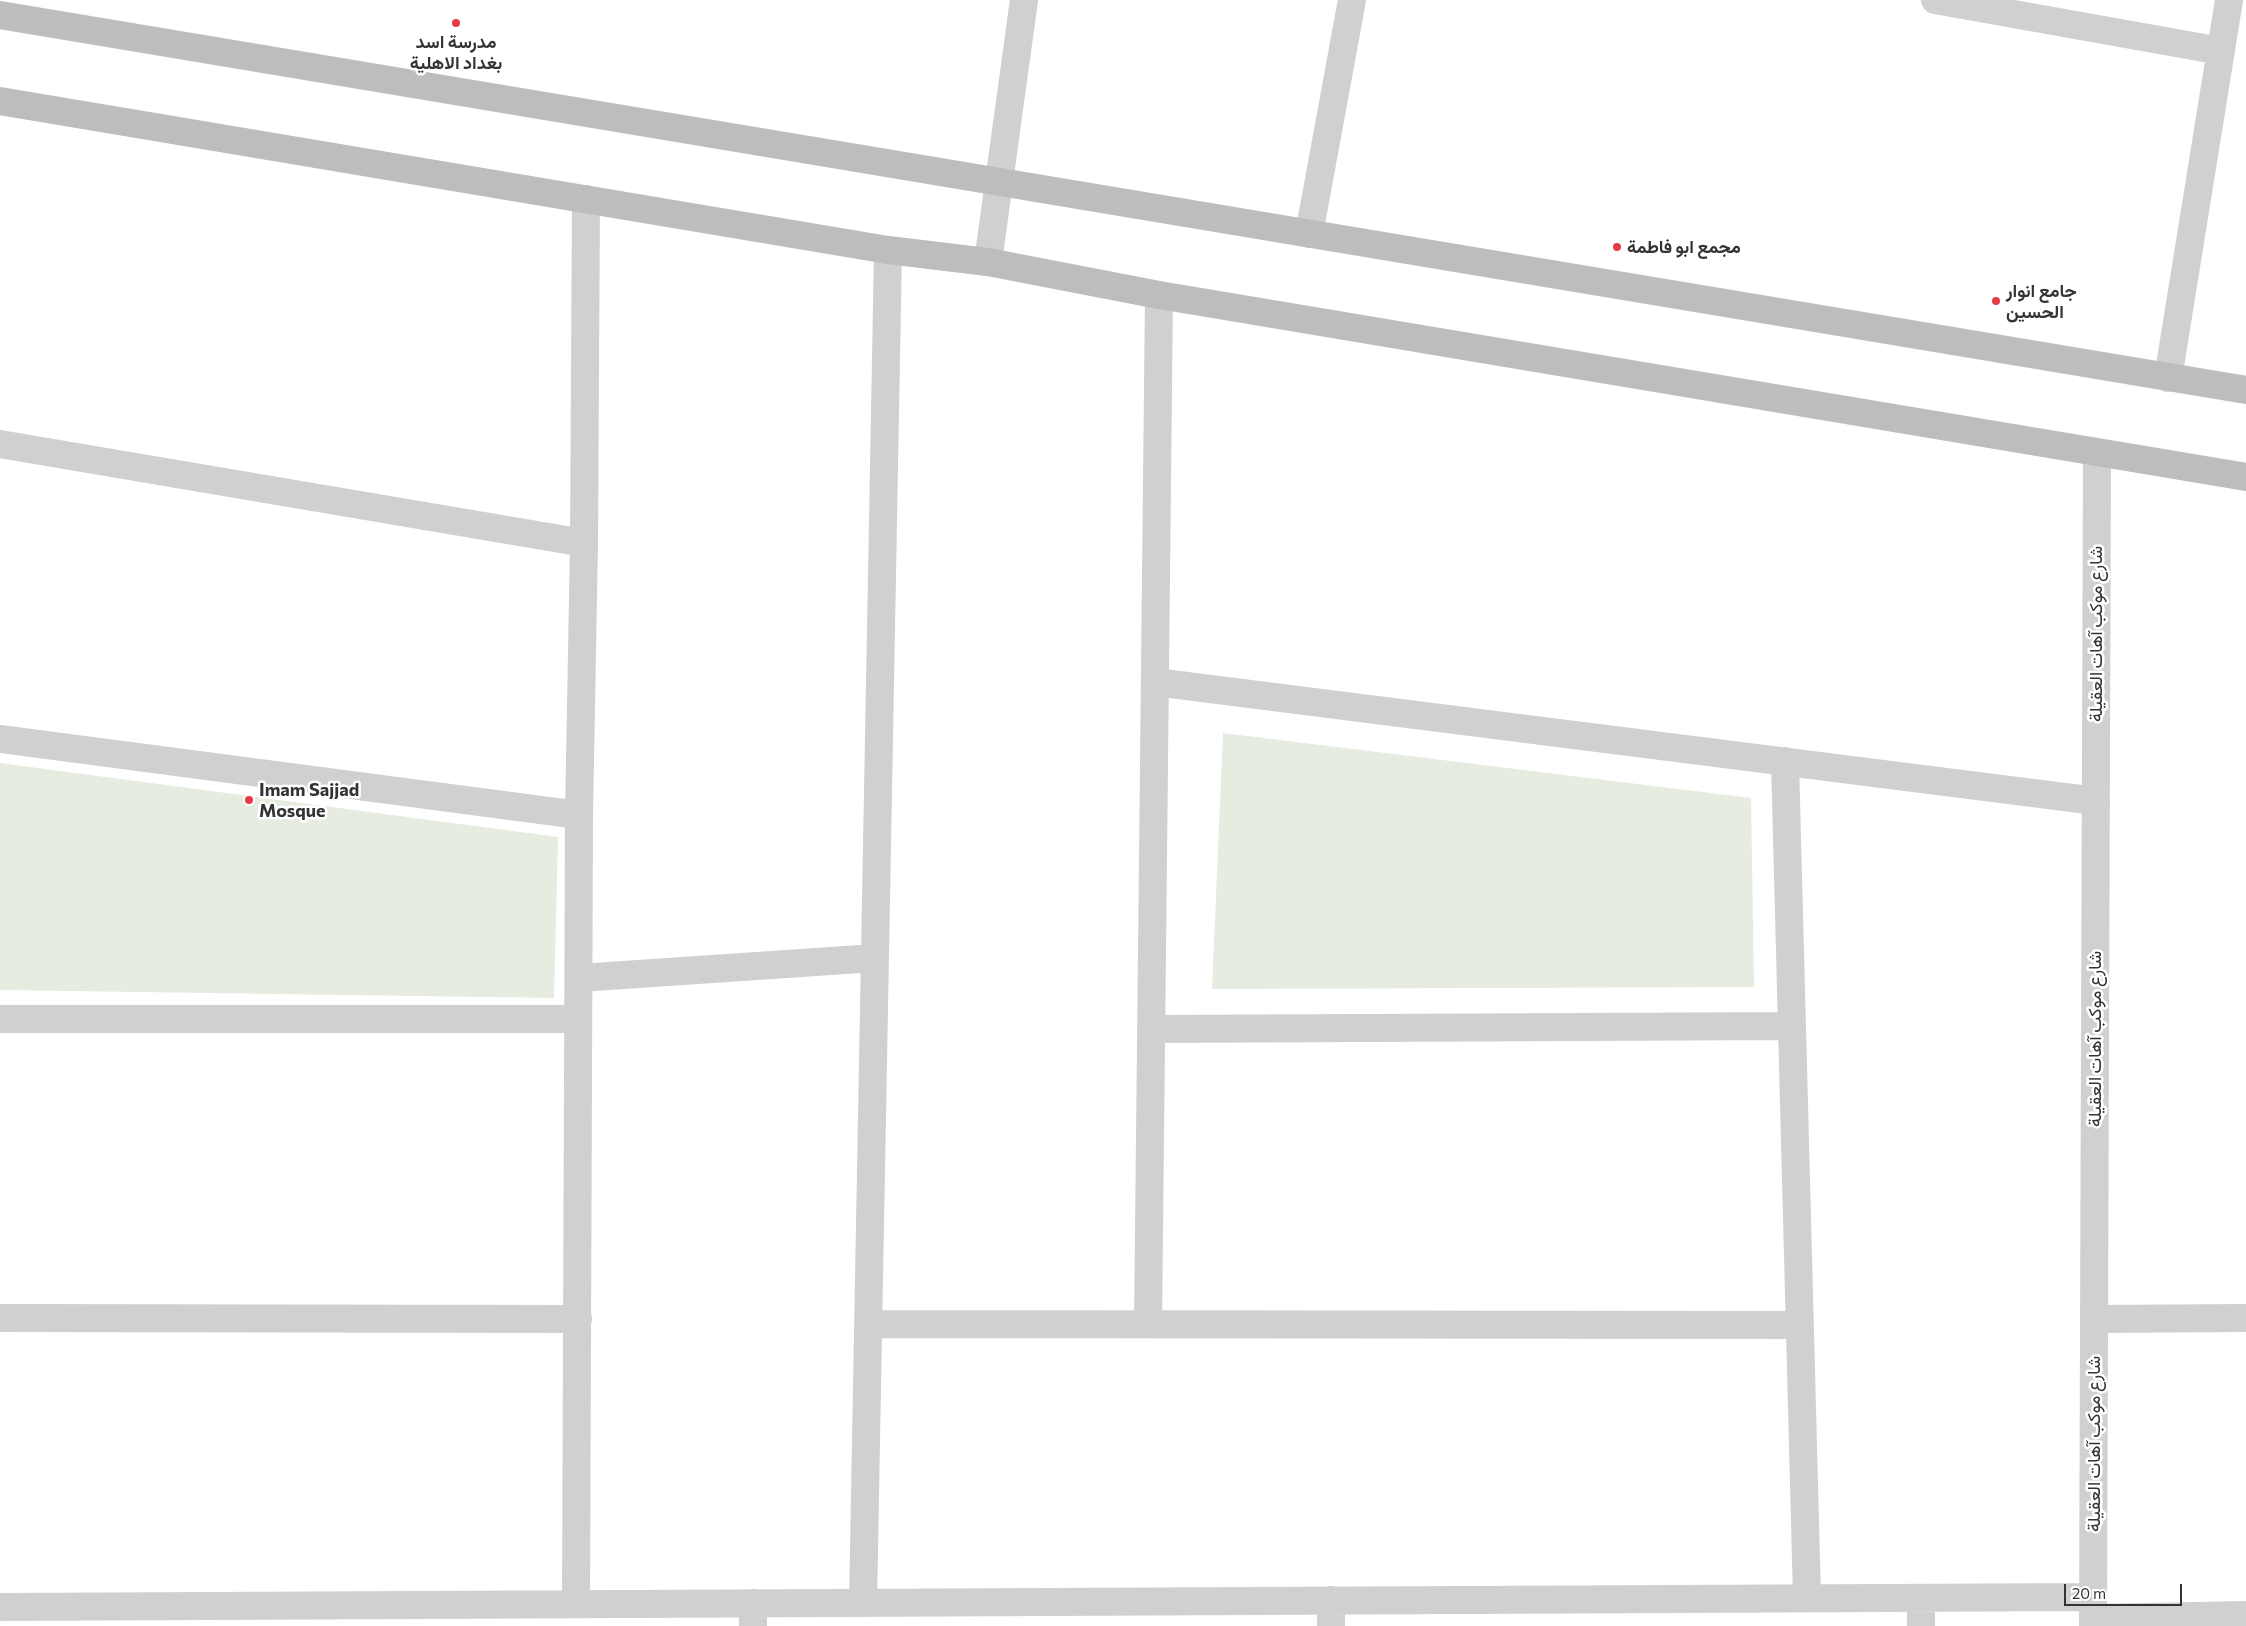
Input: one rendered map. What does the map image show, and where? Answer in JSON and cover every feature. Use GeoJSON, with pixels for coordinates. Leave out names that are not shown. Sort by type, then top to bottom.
{"type":"FeatureCollection","features":[{"type":"Feature","properties":{"kind":"street"},"geometry":{"type":"LineString","coordinates":[[988,262],[1024,0]]}},
{"type":"Feature","properties":{"kind":"street"},"geometry":{"type":"LineString","coordinates":[[1309,234],[1352,0]]}},
{"type":"Feature","properties":{"kind":"street"},"geometry":{"type":"LineString","coordinates":[[1934,0],[2221,51]]}},
{"type":"Feature","properties":{"kind":"street"},"geometry":{"type":"LineString","coordinates":[[2168,378],[2230,0]]}},
{"type":"Feature","properties":{"kind":"street"},"geometry":{"type":"LineString","coordinates":[[0,15],[2246,390]]}},
{"type":"Feature","properties":{"kind":"street"},"geometry":{"type":"LineString","coordinates":[[0,101],[888,250],[988,262],[1159,295],[2246,477]]}},
{"type":"Feature","properties":{"kind":"street"},"geometry":{"type":"LineString","coordinates":[[576,1604],[579,815],[584,543],[586,199]]}},
{"type":"Feature","properties":{"kind":"street"},"geometry":{"type":"LineString","coordinates":[[863,1603],[888,250]]}},
{"type":"Feature","properties":{"kind":"street"},"geometry":{"type":"LineString","coordinates":[[1148,1324],[1159,295]]}},
{"type":"Feature","properties":{"kind":"street"},"geometry":{"type":"LineString","coordinates":[[0,444],[584,543]]}},
{"type":"Feature","properties":{"kind":"street","name":"شارع موكب آهات العقيلة"},"geometry":{"type":"LineString","coordinates":[[2093,1614],[2097,452]]}},
{"type":"Feature","properties":{"kind":"street"},"geometry":{"type":"LineString","coordinates":[[1155,682],[2096,801]]}},
{"type":"Feature","properties":{"kind":"street"},"geometry":{"type":"LineString","coordinates":[[0,740],[579,815]]}},
{"type":"Feature","properties":{"kind":"street"},"geometry":{"type":"LineString","coordinates":[[1785,761],[1807,1598]]}},
{"type":"Feature","properties":{"kind":"street"},"geometry":{"type":"LineString","coordinates":[[579,978],[875,958]]}},
{"type":"Feature","properties":{"kind":"street"},"geometry":{"type":"LineString","coordinates":[[0,1019],[578,1019]]}},
{"type":"Feature","properties":{"kind":"street"},"geometry":{"type":"LineString","coordinates":[[1151,1029],[1792,1026]]}},
{"type":"Feature","properties":{"kind":"street"},"geometry":{"type":"LineString","coordinates":[[0,1318],[578,1319]]}},
{"type":"Feature","properties":{"kind":"street"},"geometry":{"type":"LineString","coordinates":[[2094,1319],[2246,1318]]}},
{"type":"Feature","properties":{"kind":"street"},"geometry":{"type":"LineString","coordinates":[[868,1324],[1799,1325]]}},
{"type":"Feature","properties":{"kind":"street"},"geometry":{"type":"LineString","coordinates":[[0,1607],[460,1615],[576,1604],[753,1615],[863,1603],[1331,1613],[1807,1598],[1921,1598],[2093,1614],[2246,1615]]}},
{"type":"Feature","properties":{"kind":"street"},"geometry":{"type":"LineString","coordinates":[[1921,1598],[1921,1626]]}},
{"type":"Feature","properties":{"kind":"shaded area"},"geometry":{"type":"Polygon","coordinates":[[[1223,733],[1751,798],[1754,987],[1212,989],[1223,733]]]}},
{"type":"Feature","properties":{"kind":"shaded area"},"geometry":{"type":"Polygon","coordinates":[[[0,763],[558,837],[554,998],[0,990],[0,763]]]}},
{"type":"Feature","properties":{"kind":"place","name":"مدرسة اسد بغداد الاهلية"},"geometry":{"type":"Point","coordinates":[456,23]}},
{"type":"Feature","properties":{"kind":"place","name":"مجمع ابو فاطمة"},"geometry":{"type":"Point","coordinates":[1617,247]}},
{"type":"Feature","properties":{"kind":"place","name":"جامع انوار الحسين"},"geometry":{"type":"Point","coordinates":[1996,301]}},
{"type":"Feature","properties":{"kind":"place","name":"Imam Sajjad Mosque"},"geometry":{"type":"Point","coordinates":[249,800]}}]}
